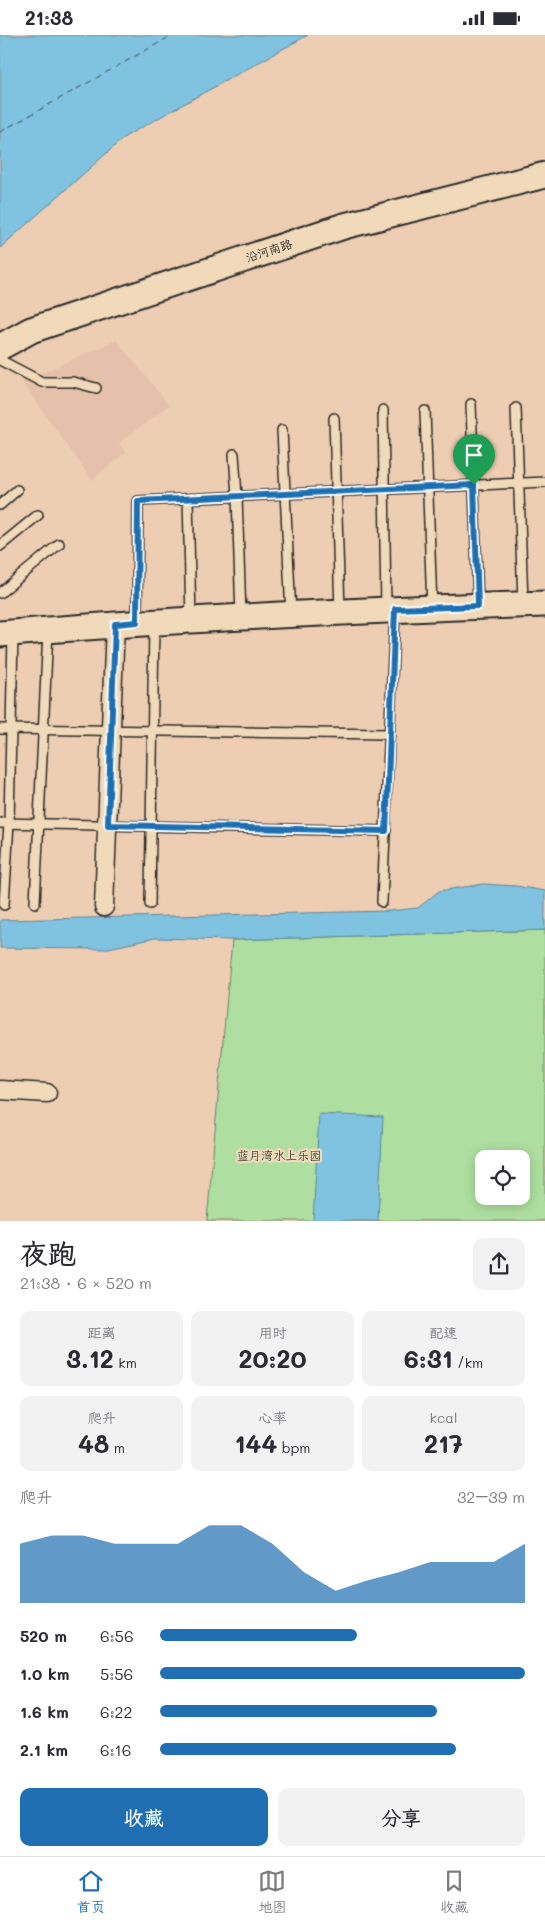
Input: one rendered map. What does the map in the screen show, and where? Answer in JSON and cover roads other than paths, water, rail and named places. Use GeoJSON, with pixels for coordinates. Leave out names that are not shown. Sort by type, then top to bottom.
{"type":"FeatureCollection","features":[{"type":"Feature","properties":{"kind":"main road","name":"沿河南路"},"geometry":{"type":"LineString","coordinates":[[0,347],[31,330],[344,226],[545,175]]}},
{"type":"Feature","properties":{"kind":"main road"},"geometry":{"type":"LineString","coordinates":[[7,633],[135,622],[534,604]]}},
{"type":"Feature","properties":{"kind":"street"},"geometry":{"type":"LineString","coordinates":[[104,907],[111,730],[135,622]]}},
{"type":"Feature","properties":{"kind":"street"},"geometry":{"type":"LineString","coordinates":[[0,1090],[47,1093]]}},
{"type":"Feature","properties":{"kind":"lane"},"geometry":{"type":"LineString","coordinates":[[0,360],[42,382],[73,382],[96,389]]}},
{"type":"Feature","properties":{"kind":"lane"},"geometry":{"type":"LineString","coordinates":[[471,404],[478,606]]}},
{"type":"Feature","properties":{"kind":"lane"},"geometry":{"type":"LineString","coordinates":[[516,408],[519,483],[534,604]]}},
{"type":"Feature","properties":{"kind":"lane"},"geometry":{"type":"LineString","coordinates":[[382,903],[390,734],[390,609],[384,489],[383,410]]}},
{"type":"Feature","properties":{"kind":"lane"},"geometry":{"type":"LineString","coordinates":[[425,411],[432,608]]}},
{"type":"Feature","properties":{"kind":"lane"},"geometry":{"type":"LineString","coordinates":[[334,419],[340,612]]}},
{"type":"Feature","properties":{"kind":"lane"},"geometry":{"type":"LineString","coordinates":[[282,430],[291,614]]}},
{"type":"Feature","properties":{"kind":"lane"},"geometry":{"type":"LineString","coordinates":[[234,454],[241,617]]}},
{"type":"Feature","properties":{"kind":"lane"},"geometry":{"type":"LineString","coordinates":[[150,904],[152,731],[135,622],[138,501],[545,482]]}},
{"type":"Feature","properties":{"kind":"lane"},"geometry":{"type":"LineString","coordinates":[[0,505],[17,491]]}},
{"type":"Feature","properties":{"kind":"lane"},"geometry":{"type":"LineString","coordinates":[[188,499],[191,619]]}},
{"type":"Feature","properties":{"kind":"lane"},"geometry":{"type":"LineString","coordinates":[[0,546],[38,515]]}},
{"type":"Feature","properties":{"kind":"lane"},"geometry":{"type":"LineString","coordinates":[[0,593],[59,545]]}},
{"type":"Feature","properties":{"kind":"lane"},"geometry":{"type":"LineString","coordinates":[[35,903],[48,629]]}},
{"type":"Feature","properties":{"kind":"lane"},"geometry":{"type":"LineString","coordinates":[[4,905],[4,823],[11,729],[7,633]]}},
{"type":"Feature","properties":{"kind":"lane"},"geometry":{"type":"LineString","coordinates":[[0,729],[390,734]]}},
{"type":"Feature","properties":{"kind":"lane"},"geometry":{"type":"LineString","coordinates":[[4,823],[386,831]]}},
{"type":"Feature","properties":{"kind":"water"},"geometry":{"type":"Polygon","coordinates":[[[0,35],[308,35],[126,136],[0,248],[0,35]]]}},
{"type":"Feature","properties":{"kind":"water"},"geometry":{"type":"Polygon","coordinates":[[[483,884],[516,886],[545,891],[545,930],[232,940],[155,938],[104,949],[0,948],[0,920],[388,911],[418,908],[439,891],[483,884]]]}},
{"type":"Feature","properties":{"kind":"water"},"geometry":{"type":"Polygon","coordinates":[[[319,1114],[383,1117],[378,1221],[313,1221],[319,1114]]]}},
{"type":"Feature","properties":{"kind":"park label","name":"蓝月湾水上乐园"},"geometry":{"type":"Point","coordinates":[279,1156]}}]}
